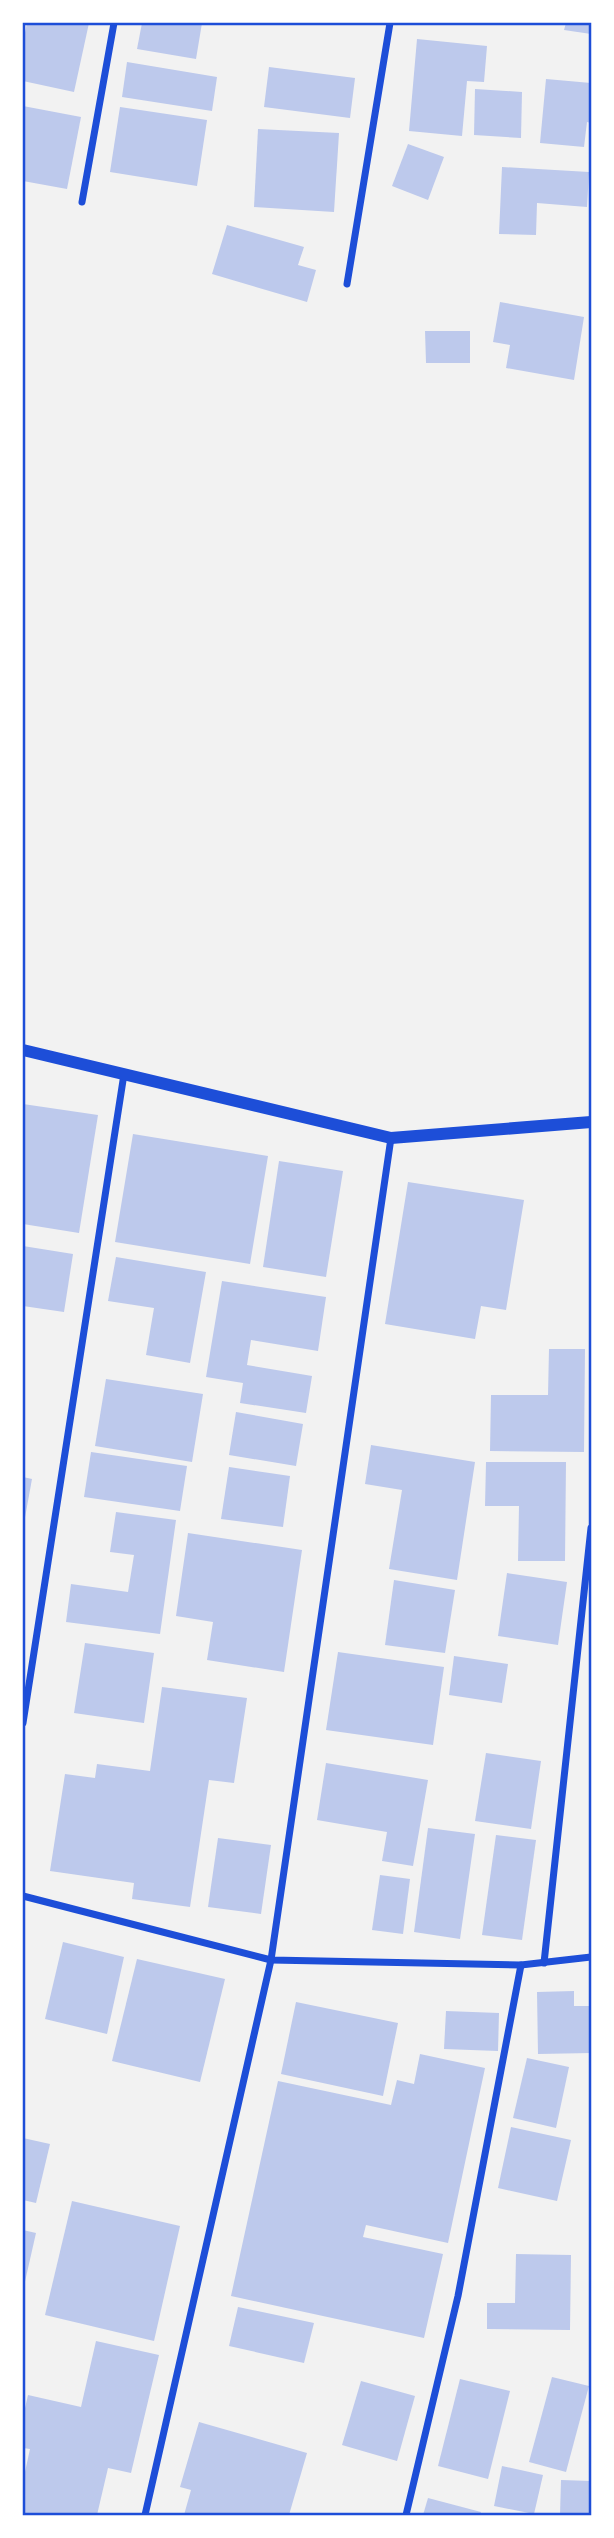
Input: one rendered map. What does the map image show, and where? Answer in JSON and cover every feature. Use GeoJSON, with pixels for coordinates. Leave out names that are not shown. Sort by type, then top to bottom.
{"type":"FeatureCollection","features":[{"type":"Feature","properties":{"kind":"street"},"geometry":{"type":"LineString","coordinates":[[82,202],[114,23]]}},
{"type":"Feature","properties":{"kind":"street"},"geometry":{"type":"LineString","coordinates":[[347,284],[390,23]]}},
{"type":"Feature","properties":{"kind":"street"},"geometry":{"type":"LineString","coordinates":[[23,1050],[391,1138],[591,1122]]}},
{"type":"Feature","properties":{"kind":"street"},"geometry":{"type":"LineString","coordinates":[[23,1723],[124,1074]]}},
{"type":"Feature","properties":{"kind":"street"},"geometry":{"type":"LineString","coordinates":[[145,2515],[271,1960],[391,1138]]}},
{"type":"Feature","properties":{"kind":"street"},"geometry":{"type":"LineString","coordinates":[[544,1963],[591,1528]]}},
{"type":"Feature","properties":{"kind":"street"},"geometry":{"type":"LineString","coordinates":[[23,1896],[271,1960],[521,1965],[591,1957]]}},
{"type":"Feature","properties":{"kind":"street"},"geometry":{"type":"LineString","coordinates":[[406,2515],[458,2296],[521,1965]]}},
{"type":"Feature","properties":{"kind":"building"},"geometry":{"type":"Polygon","coordinates":[[[27,23],[89,23],[74,92],[23,81],[23,42],[27,23]]]}},
{"type":"Feature","properties":{"kind":"building"},"geometry":{"type":"Polygon","coordinates":[[[142,23],[202,23],[196,59],[137,49],[142,23]]]}},
{"type":"Feature","properties":{"kind":"building"},"geometry":{"type":"Polygon","coordinates":[[[566,23],[591,23],[591,34],[564,30],[566,23]]]}},
{"type":"Feature","properties":{"kind":"building"},"geometry":{"type":"Polygon","coordinates":[[[417,39],[487,46],[484,82],[467,81],[462,136],[409,131],[417,39]]]}},
{"type":"Feature","properties":{"kind":"building"},"geometry":{"type":"Polygon","coordinates":[[[127,62],[217,77],[212,111],[122,97],[127,62]]]}},
{"type":"Feature","properties":{"kind":"building"},"geometry":{"type":"Polygon","coordinates":[[[269,67],[355,78],[350,118],[264,107],[269,67]]]}},
{"type":"Feature","properties":{"kind":"building"},"geometry":{"type":"Polygon","coordinates":[[[546,79],[591,83],[591,123],[587,122],[584,147],[540,143],[546,79]]]}},
{"type":"Feature","properties":{"kind":"building"},"geometry":{"type":"Polygon","coordinates":[[[475,89],[522,92],[521,138],[474,135],[475,89]]]}},
{"type":"Feature","properties":{"kind":"building"},"geometry":{"type":"Polygon","coordinates":[[[23,106],[81,117],[67,189],[23,181],[23,106]]]}},
{"type":"Feature","properties":{"kind":"building"},"geometry":{"type":"Polygon","coordinates":[[[120,107],[207,120],[197,186],[110,172],[120,107]]]}},
{"type":"Feature","properties":{"kind":"building"},"geometry":{"type":"Polygon","coordinates":[[[258,129],[339,133],[334,212],[254,207],[258,129]]]}},
{"type":"Feature","properties":{"kind":"building"},"geometry":{"type":"Polygon","coordinates":[[[408,144],[444,157],[428,200],[392,186],[408,144]]]}},
{"type":"Feature","properties":{"kind":"building"},"geometry":{"type":"Polygon","coordinates":[[[502,167],[589,172],[587,207],[537,203],[536,235],[499,234],[502,167]]]}},
{"type":"Feature","properties":{"kind":"building"},"geometry":{"type":"Polygon","coordinates":[[[227,225],[304,247],[298,265],[316,270],[307,302],[212,274],[227,225]]]}},
{"type":"Feature","properties":{"kind":"building"},"geometry":{"type":"Polygon","coordinates":[[[500,302],[584,317],[574,380],[506,368],[510,345],[493,342],[500,302]]]}},
{"type":"Feature","properties":{"kind":"building"},"geometry":{"type":"Polygon","coordinates":[[[425,331],[470,331],[470,363],[426,363],[425,331]]]}},
{"type":"Feature","properties":{"kind":"building"},"geometry":{"type":"Polygon","coordinates":[[[23,1104],[98,1115],[79,1233],[23,1224],[23,1104]]]}},
{"type":"Feature","properties":{"kind":"building"},"geometry":{"type":"Polygon","coordinates":[[[133,1134],[268,1156],[250,1264],[115,1242],[133,1134]]]}},
{"type":"Feature","properties":{"kind":"building"},"geometry":{"type":"Polygon","coordinates":[[[279,1161],[343,1171],[326,1277],[263,1267],[279,1161]]]}},
{"type":"Feature","properties":{"kind":"building"},"geometry":{"type":"Polygon","coordinates":[[[408,1182],[524,1200],[506,1310],[481,1306],[475,1339],[385,1324],[408,1182]]]}},
{"type":"Feature","properties":{"kind":"building"},"geometry":{"type":"Polygon","coordinates":[[[23,1246],[73,1254],[64,1312],[23,1306],[23,1246]]]}},
{"type":"Feature","properties":{"kind":"building"},"geometry":{"type":"Polygon","coordinates":[[[116,1257],[206,1272],[190,1363],[146,1355],[154,1308],[108,1301],[116,1257]]]}},
{"type":"Feature","properties":{"kind":"building"},"geometry":{"type":"Polygon","coordinates":[[[222,1281],[326,1297],[318,1351],[251,1340],[247,1365],[312,1376],[306,1413],[240,1403],[243,1383],[206,1377],[222,1281]]]}},
{"type":"Feature","properties":{"kind":"building"},"geometry":{"type":"Polygon","coordinates":[[[549,1349],[585,1349],[584,1452],[490,1451],[491,1395],[548,1395],[549,1349]]]}},
{"type":"Feature","properties":{"kind":"building"},"geometry":{"type":"Polygon","coordinates":[[[106,1379],[203,1394],[192,1462],[95,1446],[106,1379]]]}},
{"type":"Feature","properties":{"kind":"building"},"geometry":{"type":"Polygon","coordinates":[[[236,1412],[303,1424],[296,1466],[229,1455],[236,1412]]]}},
{"type":"Feature","properties":{"kind":"building"},"geometry":{"type":"Polygon","coordinates":[[[371,1445],[475,1462],[457,1580],[389,1569],[402,1490],[365,1484],[371,1445]]]}},
{"type":"Feature","properties":{"kind":"building"},"geometry":{"type":"Polygon","coordinates":[[[91,1452],[187,1466],[180,1511],[84,1497],[91,1452]]]}},
{"type":"Feature","properties":{"kind":"building"},"geometry":{"type":"Polygon","coordinates":[[[486,1462],[566,1462],[565,1561],[518,1561],[519,1506],[485,1506],[486,1462]]]}},
{"type":"Feature","properties":{"kind":"building"},"geometry":{"type":"Polygon","coordinates":[[[229,1467],[290,1476],[283,1527],[221,1519],[229,1467]]]}},
{"type":"Feature","properties":{"kind":"building"},"geometry":{"type":"Polygon","coordinates":[[[23,1477],[32,1479],[24,1523],[23,1522],[23,1477]]]}},
{"type":"Feature","properties":{"kind":"building"},"geometry":{"type":"Polygon","coordinates":[[[116,1512],[176,1520],[160,1634],[66,1622],[71,1584],[128,1592],[134,1555],[110,1552],[116,1512]]]}},
{"type":"Feature","properties":{"kind":"building"},"geometry":{"type":"Polygon","coordinates":[[[188,1533],[302,1550],[284,1672],[207,1660],[213,1622],[176,1616],[188,1533]]]}},
{"type":"Feature","properties":{"kind":"building"},"geometry":{"type":"Polygon","coordinates":[[[507,1573],[567,1582],[558,1645],[498,1636],[507,1573]]]}},
{"type":"Feature","properties":{"kind":"building"},"geometry":{"type":"Polygon","coordinates":[[[394,1580],[455,1590],[445,1653],[385,1645],[394,1580]]]}},
{"type":"Feature","properties":{"kind":"building"},"geometry":{"type":"Polygon","coordinates":[[[85,1643],[154,1653],[144,1723],[74,1713],[85,1643]]]}},
{"type":"Feature","properties":{"kind":"building"},"geometry":{"type":"Polygon","coordinates":[[[338,1652],[444,1667],[433,1745],[326,1730],[338,1652]]]}},
{"type":"Feature","properties":{"kind":"building"},"geometry":{"type":"Polygon","coordinates":[[[454,1656],[508,1664],[502,1703],[449,1695],[454,1656]]]}},
{"type":"Feature","properties":{"kind":"building"},"geometry":{"type":"Polygon","coordinates":[[[162,1687],[247,1698],[234,1783],[209,1780],[190,1907],[132,1899],[134,1883],[50,1871],[65,1774],[95,1778],[97,1764],[150,1771],[162,1687]]]}},
{"type":"Feature","properties":{"kind":"building"},"geometry":{"type":"Polygon","coordinates":[[[486,1753],[541,1761],[531,1829],[475,1821],[486,1753]]]}},
{"type":"Feature","properties":{"kind":"building"},"geometry":{"type":"Polygon","coordinates":[[[326,1763],[428,1780],[413,1866],[382,1861],[387,1832],[317,1820],[326,1763]]]}},
{"type":"Feature","properties":{"kind":"building"},"geometry":{"type":"Polygon","coordinates":[[[428,1828],[475,1834],[460,1939],[414,1932],[428,1828]]]}},
{"type":"Feature","properties":{"kind":"building"},"geometry":{"type":"Polygon","coordinates":[[[496,1835],[536,1840],[522,1940],[482,1935],[496,1835]]]}},
{"type":"Feature","properties":{"kind":"building"},"geometry":{"type":"Polygon","coordinates":[[[218,1838],[271,1845],[261,1914],[208,1907],[218,1838]]]}},
{"type":"Feature","properties":{"kind":"building"},"geometry":{"type":"Polygon","coordinates":[[[380,1875],[410,1879],[403,1934],[372,1930],[380,1875]]]}},
{"type":"Feature","properties":{"kind":"building"},"geometry":{"type":"Polygon","coordinates":[[[63,1942],[124,1957],[107,2034],[45,2019],[63,1942]]]}},
{"type":"Feature","properties":{"kind":"building"},"geometry":{"type":"Polygon","coordinates":[[[137,1959],[225,1979],[200,2082],[112,2061],[137,1959]]]}},
{"type":"Feature","properties":{"kind":"building"},"geometry":{"type":"Polygon","coordinates":[[[574,1991],[574,2006],[591,2006],[591,2053],[538,2054],[537,1992],[574,1991]]]}},
{"type":"Feature","properties":{"kind":"building"},"geometry":{"type":"Polygon","coordinates":[[[296,2002],[398,2023],[383,2096],[281,2074],[296,2002]]]}},
{"type":"Feature","properties":{"kind":"building"},"geometry":{"type":"Polygon","coordinates":[[[446,2011],[499,2013],[498,2051],[444,2049],[446,2011]]]}},
{"type":"Feature","properties":{"kind":"building"},"geometry":{"type":"Polygon","coordinates":[[[420,2054],[485,2068],[448,2243],[366,2225],[363,2237],[443,2254],[424,2338],[231,2296],[278,2081],[391,2105],[397,2080],[414,2084],[420,2054]]]}},
{"type":"Feature","properties":{"kind":"building"},"geometry":{"type":"Polygon","coordinates":[[[527,2058],[569,2067],[556,2128],[513,2118],[527,2058]]]}},
{"type":"Feature","properties":{"kind":"building"},"geometry":{"type":"Polygon","coordinates":[[[511,2127],[571,2140],[557,2201],[498,2188],[511,2127]]]}},
{"type":"Feature","properties":{"kind":"building"},"geometry":{"type":"Polygon","coordinates":[[[23,2138],[50,2144],[36,2203],[23,2200],[23,2138]]]}},
{"type":"Feature","properties":{"kind":"building"},"geometry":{"type":"Polygon","coordinates":[[[72,2201],[180,2226],[154,2341],[45,2315],[72,2201]]]}},
{"type":"Feature","properties":{"kind":"building"},"geometry":{"type":"Polygon","coordinates":[[[23,2230],[36,2233],[24,2286],[23,2286],[23,2230]]]}},
{"type":"Feature","properties":{"kind":"building"},"geometry":{"type":"Polygon","coordinates":[[[516,2254],[571,2255],[570,2330],[487,2329],[487,2303],[515,2303],[516,2254]]]}},
{"type":"Feature","properties":{"kind":"building"},"geometry":{"type":"Polygon","coordinates":[[[238,2307],[314,2323],[304,2363],[229,2346],[238,2307]]]}},
{"type":"Feature","properties":{"kind":"building"},"geometry":{"type":"Polygon","coordinates":[[[96,2341],[159,2355],[131,2473],[108,2468],[97,2515],[23,2515],[23,2481],[30,2449],[23,2448],[23,2417],[28,2395],[81,2407],[96,2341]]]}},
{"type":"Feature","properties":{"kind":"building"},"geometry":{"type":"Polygon","coordinates":[[[552,2377],[589,2386],[566,2472],[529,2462],[552,2377]]]}},
{"type":"Feature","properties":{"kind":"building"},"geometry":{"type":"Polygon","coordinates":[[[460,2379],[510,2391],[488,2479],[438,2466],[460,2379]]]}},
{"type":"Feature","properties":{"kind":"building"},"geometry":{"type":"Polygon","coordinates":[[[361,2381],[415,2396],[397,2461],[342,2445],[361,2381]]]}},
{"type":"Feature","properties":{"kind":"building"},"geometry":{"type":"Polygon","coordinates":[[[199,2422],[307,2453],[289,2515],[184,2515],[191,2490],[180,2487],[199,2422]]]}},
{"type":"Feature","properties":{"kind":"building"},"geometry":{"type":"Polygon","coordinates":[[[502,2466],[543,2475],[534,2514],[494,2506],[502,2466]]]}},
{"type":"Feature","properties":{"kind":"building"},"geometry":{"type":"Polygon","coordinates":[[[561,2480],[591,2481],[591,2515],[560,2515],[561,2480]]]}},
{"type":"Feature","properties":{"kind":"building"},"geometry":{"type":"Polygon","coordinates":[[[428,2498],[481,2512],[480,2515],[423,2515],[428,2498]]]}}]}
